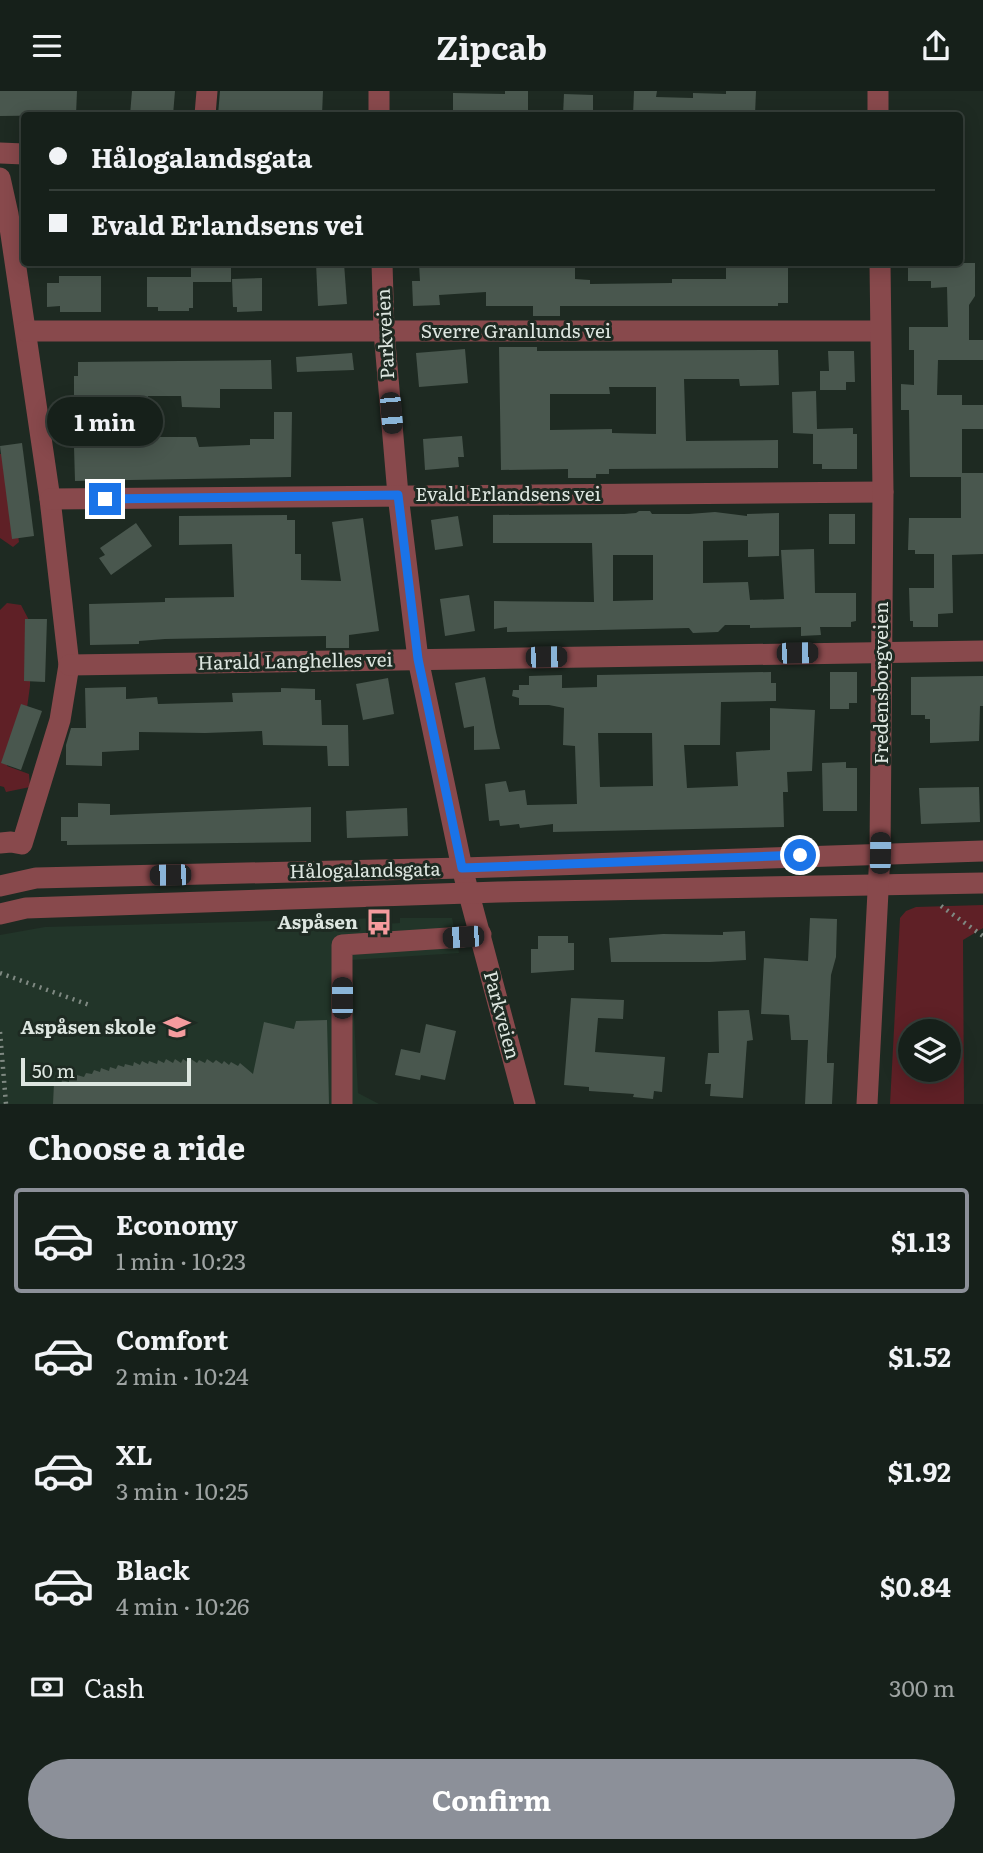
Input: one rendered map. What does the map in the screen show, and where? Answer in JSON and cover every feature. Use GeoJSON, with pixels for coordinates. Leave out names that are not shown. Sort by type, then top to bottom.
{"type":"FeatureCollection","features":[{"type":"Feature","properties":{"kind":"street"},"geometry":{"type":"LineString","coordinates":[[205,112],[206,91]]}},
{"type":"Feature","properties":{"kind":"street"},"geometry":{"type":"LineString","coordinates":[[379,91],[379,112]]}},
{"type":"Feature","properties":{"kind":"street"},"geometry":{"type":"LineString","coordinates":[[878,91],[878,112]]}},
{"type":"Feature","properties":{"kind":"street"},"geometry":{"type":"LineString","coordinates":[[0,153],[21,154]]}},
{"type":"Feature","properties":{"kind":"street"},"geometry":{"type":"LineString","coordinates":[[0,178],[26,331],[50,499],[69,665],[60,720],[22,844],[0,843]]}},
{"type":"Feature","properties":{"kind":"street","name":"Parkveien"},"geometry":{"type":"LineString","coordinates":[[382,266],[384,331],[398,495],[418,659],[462,868],[525,1104]]}},
{"type":"Feature","properties":{"kind":"street","name":"Fredensborgveien"},"geometry":{"type":"LineString","coordinates":[[867,1104],[880,853],[883,492],[880,266]]}},
{"type":"Feature","properties":{"kind":"street","name":"Sverre Granlunds vei"},"geometry":{"type":"LineString","coordinates":[[26,331],[880,331]]}},
{"type":"Feature","properties":{"kind":"street","name":"Evald Erlandsens vei"},"geometry":{"type":"LineString","coordinates":[[50,499],[883,492]]}},
{"type":"Feature","properties":{"kind":"street","name":"Harald Langhelles vei"},"geometry":{"type":"LineString","coordinates":[[69,665],[983,651]]}},
{"type":"Feature","properties":{"kind":"street","name":"Hålogalandsgata"},"geometry":{"type":"LineString","coordinates":[[0,886],[36,878],[462,868],[983,851]]}},
{"type":"Feature","properties":{"kind":"street","name":"Hålogalandsgata"},"geometry":{"type":"LineString","coordinates":[[0,914],[37,907],[469,893],[983,883]]}},
{"type":"Feature","properties":{"kind":"street"},"geometry":{"type":"LineString","coordinates":[[342,1104],[342,945],[481,934]]}},
{"type":"Feature","properties":{"kind":"path"},"geometry":{"type":"LineString","coordinates":[[934,902],[983,936]]}},
{"type":"Feature","properties":{"kind":"path"},"geometry":{"type":"LineString","coordinates":[[0,972],[92,1006]]}},
{"type":"Feature","properties":{"kind":"path"},"geometry":{"type":"LineString","coordinates":[[0,1032],[6,1104]]}},
{"type":"Feature","properties":{"kind":"shaded area"},"geometry":{"type":"Polygon","coordinates":[[[6,453],[19,542],[13,547],[0,538],[0,454],[6,453]]]}},
{"type":"Feature","properties":{"kind":"shaded area"},"geometry":{"type":"Polygon","coordinates":[[[7,603],[21,605],[31,624],[27,708],[7,766],[29,774],[30,787],[6,792],[4,787],[0,786],[0,610],[7,603]]]}},
{"type":"Feature","properties":{"kind":"shaded area"},"geometry":{"type":"Polygon","coordinates":[[[983,905],[983,928],[963,940],[964,1104],[890,1104],[900,918],[906,911],[916,907],[983,905]]]}},
{"type":"Feature","properties":{"kind":"shaded area","name":"Aspåsen skole"},"geometry":{"type":"Polygon","coordinates":[[[383,918],[384,924],[400,923],[400,918],[452,918],[459,953],[351,960],[358,1093],[379,1104],[0,1104],[0,935],[45,927],[383,918]]]}},
{"type":"Feature","properties":{"kind":"building"},"geometry":{"type":"Polygon","coordinates":[[[0,91],[77,91],[76,112],[21,112],[21,116],[0,116],[0,91]]]}},
{"type":"Feature","properties":{"kind":"building"},"geometry":{"type":"Polygon","coordinates":[[[132,91],[175,91],[173,112],[130,112],[132,91]]]}},
{"type":"Feature","properties":{"kind":"building"},"geometry":{"type":"Polygon","coordinates":[[[220,91],[323,91],[322,112],[218,112],[220,91]]]}},
{"type":"Feature","properties":{"kind":"building"},"geometry":{"type":"Polygon","coordinates":[[[505,91],[528,91],[528,112],[453,112],[453,93],[505,94],[505,91]]]}},
{"type":"Feature","properties":{"kind":"building"},"geometry":{"type":"Polygon","coordinates":[[[634,91],[657,91],[656,97],[693,98],[693,93],[756,91],[755,112],[633,112],[634,91]]]}},
{"type":"Feature","properties":{"kind":"building"},"geometry":{"type":"Polygon","coordinates":[[[564,94],[593,95],[593,112],[563,112],[564,94]]]}},
{"type":"Feature","properties":{"kind":"building"},"geometry":{"type":"Polygon","coordinates":[[[963,263],[975,263],[975,296],[969,305],[969,340],[983,340],[983,360],[938,360],[937,395],[962,395],[962,405],[983,405],[983,429],[962,429],[962,473],[983,473],[983,554],[952,555],[953,613],[938,614],[938,627],[913,627],[913,621],[910,621],[909,588],[934,588],[934,554],[915,554],[915,550],[908,550],[909,518],[961,518],[961,477],[910,477],[909,410],[901,410],[901,384],[914,385],[914,350],[909,350],[909,327],[948,327],[947,287],[931,288],[931,281],[908,281],[908,266],[963,266],[963,263]]]}},
{"type":"Feature","properties":{"kind":"building"},"geometry":{"type":"Polygon","coordinates":[[[191,266],[231,266],[231,282],[193,282],[193,308],[189,308],[189,311],[158,311],[158,307],[147,307],[147,277],[191,277],[191,266]]]}},
{"type":"Feature","properties":{"kind":"building"},"geometry":{"type":"Polygon","coordinates":[[[316,266],[344,266],[347,304],[318,306],[316,266]]]}},
{"type":"Feature","properties":{"kind":"building"},"geometry":{"type":"Polygon","coordinates":[[[419,266],[575,268],[575,279],[590,280],[590,284],[726,279],[726,266],[788,266],[788,303],[778,303],[778,306],[560,306],[560,316],[533,316],[533,306],[486,306],[486,292],[439,295],[440,305],[413,306],[412,281],[420,281],[419,266]]]}},
{"type":"Feature","properties":{"kind":"building"},"geometry":{"type":"Polygon","coordinates":[[[59,276],[101,276],[101,312],[60,312],[60,306],[47,307],[47,283],[59,283],[59,276]]]}},
{"type":"Feature","properties":{"kind":"building"},"geometry":{"type":"Polygon","coordinates":[[[262,278],[262,311],[237,312],[237,307],[233,307],[232,279],[262,278]]]}},
{"type":"Feature","properties":{"kind":"building"},"geometry":{"type":"Polygon","coordinates":[[[499,347],[537,347],[537,351],[778,350],[779,385],[740,386],[739,379],[684,379],[686,441],[778,440],[778,468],[609,469],[609,474],[596,474],[596,478],[568,478],[568,469],[501,470],[499,347]],[[609,387],[610,394],[550,394],[550,430],[612,429],[612,433],[656,434],[656,387],[609,387]]]}},
{"type":"Feature","properties":{"kind":"building"},"geometry":{"type":"Polygon","coordinates":[[[465,349],[468,383],[419,387],[416,353],[465,349]]]}},
{"type":"Feature","properties":{"kind":"building"},"geometry":{"type":"Polygon","coordinates":[[[828,351],[854,351],[855,382],[846,382],[846,390],[820,390],[820,371],[829,371],[828,351]]]}},
{"type":"Feature","properties":{"kind":"building"},"geometry":{"type":"Polygon","coordinates":[[[352,353],[354,370],[297,372],[296,357],[352,353]]]}},
{"type":"Feature","properties":{"kind":"building"},"geometry":{"type":"Polygon","coordinates":[[[271,360],[272,389],[220,389],[220,408],[182,407],[181,396],[148,396],[147,437],[196,437],[199,447],[250,445],[250,439],[274,439],[274,412],[292,412],[291,477],[75,481],[74,447],[129,446],[127,411],[122,411],[122,400],[74,400],[74,376],[78,376],[78,362],[271,360]]]}},
{"type":"Feature","properties":{"kind":"building"},"geometry":{"type":"Polygon","coordinates":[[[816,391],[817,429],[853,428],[853,434],[857,434],[857,469],[822,469],[822,464],[813,464],[813,434],[793,433],[792,392],[816,391]]]}},
{"type":"Feature","properties":{"kind":"building"},"geometry":{"type":"Polygon","coordinates":[[[462,436],[464,457],[458,457],[459,467],[425,470],[423,439],[462,436]]]}},
{"type":"Feature","properties":{"kind":"building"},"geometry":{"type":"Polygon","coordinates":[[[22,443],[34,536],[12,539],[0,446],[22,443]]]}},
{"type":"Feature","properties":{"kind":"building"},"geometry":{"type":"Polygon","coordinates":[[[715,512],[747,516],[779,513],[779,556],[748,557],[748,540],[703,541],[703,583],[748,582],[750,600],[784,599],[781,550],[814,549],[815,593],[856,593],[856,621],[851,622],[851,627],[820,627],[821,635],[801,636],[801,627],[750,628],[750,625],[725,625],[718,632],[693,633],[689,628],[507,632],[507,627],[494,629],[494,601],[594,602],[592,543],[493,543],[493,515],[715,512]],[[613,555],[613,601],[653,600],[653,555],[613,555]]]}},
{"type":"Feature","properties":{"kind":"building"},"geometry":{"type":"Polygon","coordinates":[[[829,514],[855,514],[855,544],[829,544],[829,514]]]}},
{"type":"Feature","properties":{"kind":"building"},"geometry":{"type":"Polygon","coordinates":[[[287,515],[287,520],[295,520],[295,554],[301,554],[301,580],[341,581],[332,522],[363,518],[379,631],[349,635],[349,648],[326,648],[326,636],[165,639],[139,641],[139,644],[90,645],[89,604],[165,602],[165,598],[234,597],[232,544],[179,545],[179,516],[287,515]]]}},
{"type":"Feature","properties":{"kind":"building"},"geometry":{"type":"Polygon","coordinates":[[[458,516],[463,546],[435,550],[431,520],[458,516]]]}},
{"type":"Feature","properties":{"kind":"building"},"geometry":{"type":"Polygon","coordinates":[[[136,523],[152,546],[111,575],[99,558],[105,555],[100,548],[136,523]]]}},
{"type":"Feature","properties":{"kind":"building"},"geometry":{"type":"Polygon","coordinates":[[[469,595],[475,631],[445,636],[440,599],[469,595]]]}},
{"type":"Feature","properties":{"kind":"building"},"geometry":{"type":"Polygon","coordinates":[[[25,619],[47,619],[45,682],[24,681],[25,619]]]}},
{"type":"Feature","properties":{"kind":"building"},"geometry":{"type":"Polygon","coordinates":[[[771,672],[771,683],[776,683],[776,701],[721,702],[720,745],[684,745],[687,788],[738,786],[736,752],[770,750],[770,708],[815,710],[812,771],[787,772],[788,792],[783,792],[784,827],[553,832],[553,824],[520,828],[519,824],[500,826],[499,820],[489,821],[485,784],[506,781],[509,792],[525,790],[527,805],[577,804],[575,746],[563,745],[564,708],[519,705],[519,698],[512,696],[513,690],[519,690],[519,685],[529,685],[529,676],[562,675],[562,688],[597,687],[597,675],[771,672]],[[598,733],[600,787],[653,786],[652,733],[598,733]]]}},
{"type":"Feature","properties":{"kind":"building"},"geometry":{"type":"Polygon","coordinates":[[[830,672],[857,672],[857,703],[849,703],[849,709],[830,709],[830,672]]]}},
{"type":"Feature","properties":{"kind":"building"},"geometry":{"type":"Polygon","coordinates":[[[983,676],[979,741],[930,743],[930,719],[925,719],[925,715],[911,715],[911,677],[983,676]]]}},
{"type":"Feature","properties":{"kind":"building"},"geometry":{"type":"Polygon","coordinates":[[[485,677],[500,749],[474,750],[474,726],[464,728],[455,683],[485,677]]]}},
{"type":"Feature","properties":{"kind":"building"},"geometry":{"type":"Polygon","coordinates":[[[388,678],[394,714],[363,720],[356,684],[388,678]]]}},
{"type":"Feature","properties":{"kind":"building"},"geometry":{"type":"Polygon","coordinates":[[[126,687],[126,699],[157,697],[158,704],[233,702],[232,693],[281,692],[281,688],[315,689],[315,700],[321,700],[322,725],[348,725],[349,766],[328,766],[327,746],[263,745],[262,731],[139,732],[139,750],[102,752],[102,766],[66,765],[66,745],[71,728],[86,728],[85,688],[126,687]]]}},
{"type":"Feature","properties":{"kind":"building"},"geometry":{"type":"Polygon","coordinates":[[[21,704],[42,711],[21,770],[1,763],[21,704]]]}},
{"type":"Feature","properties":{"kind":"building"},"geometry":{"type":"Polygon","coordinates":[[[846,762],[846,768],[857,768],[857,811],[823,811],[822,763],[846,762]]]}},
{"type":"Feature","properties":{"kind":"building"},"geometry":{"type":"Polygon","coordinates":[[[979,787],[980,822],[921,824],[919,788],[979,787]]]}},
{"type":"Feature","properties":{"kind":"building"},"geometry":{"type":"Polygon","coordinates":[[[78,803],[110,804],[110,815],[311,807],[311,842],[67,845],[67,841],[61,841],[61,817],[78,817],[78,803]]]}},
{"type":"Feature","properties":{"kind":"building"},"geometry":{"type":"Polygon","coordinates":[[[407,808],[408,836],[347,838],[346,811],[407,808]]]}},
{"type":"Feature","properties":{"kind":"building"},"geometry":{"type":"Polygon","coordinates":[[[810,918],[837,919],[827,1056],[827,1063],[834,1063],[832,1104],[805,1104],[808,1040],[791,1040],[789,1015],[761,1014],[764,958],[808,961],[810,918]]]}},
{"type":"Feature","properties":{"kind":"building"},"geometry":{"type":"Polygon","coordinates":[[[745,931],[746,960],[611,962],[609,938],[663,934],[723,935],[723,932],[745,931]]]}},
{"type":"Feature","properties":{"kind":"building"},"geometry":{"type":"Polygon","coordinates":[[[538,936],[568,936],[568,943],[574,943],[574,970],[531,973],[531,949],[538,949],[538,936]]]}},
{"type":"Feature","properties":{"kind":"building"},"geometry":{"type":"Polygon","coordinates":[[[571,998],[624,1000],[623,1019],[598,1018],[595,1052],[665,1057],[662,1092],[654,1091],[653,1099],[564,1085],[571,998]]]}},
{"type":"Feature","properties":{"kind":"building"},"geometry":{"type":"Polygon","coordinates":[[[749,1010],[753,1040],[747,1041],[743,1098],[710,1096],[711,1084],[705,1084],[708,1053],[719,1053],[718,1011],[749,1010]]]}},
{"type":"Feature","properties":{"kind":"building"},"geometry":{"type":"Polygon","coordinates":[[[327,1020],[329,1104],[53,1104],[54,1083],[61,1085],[62,1080],[69,1082],[69,1077],[77,1080],[77,1075],[84,1077],[86,1073],[92,1074],[94,1070],[100,1072],[101,1068],[109,1071],[110,1067],[116,1069],[118,1065],[133,1066],[134,1062],[140,1065],[142,1061],[157,1064],[158,1060],[164,1063],[166,1059],[173,1063],[175,1059],[181,1063],[183,1059],[189,1063],[191,1059],[197,1063],[199,1060],[205,1063],[207,1059],[213,1063],[216,1060],[222,1064],[224,1061],[229,1065],[231,1062],[238,1066],[240,1063],[253,1074],[264,1022],[294,1029],[296,1021],[327,1020]]]}},
{"type":"Feature","properties":{"kind":"building"},"geometry":{"type":"Polygon","coordinates":[[[426,1024],[456,1031],[445,1080],[421,1075],[420,1080],[395,1075],[401,1049],[420,1053],[426,1024]]]}},
{"type":"Feature","properties":{"kind":"place","name":"Aspåsen"},"geometry":{"type":"Point","coordinates":[379,922]}},
{"type":"Feature","properties":{"kind":"place","name":"Aspåsen skole"},"geometry":{"type":"Point","coordinates":[177,1027]}},
{"type":"Feature","properties":{"kind":"route"},"geometry":{"type":"LineString","coordinates":[[105,499],[398,495],[418,659],[462,868],[800,855]]}}]}
